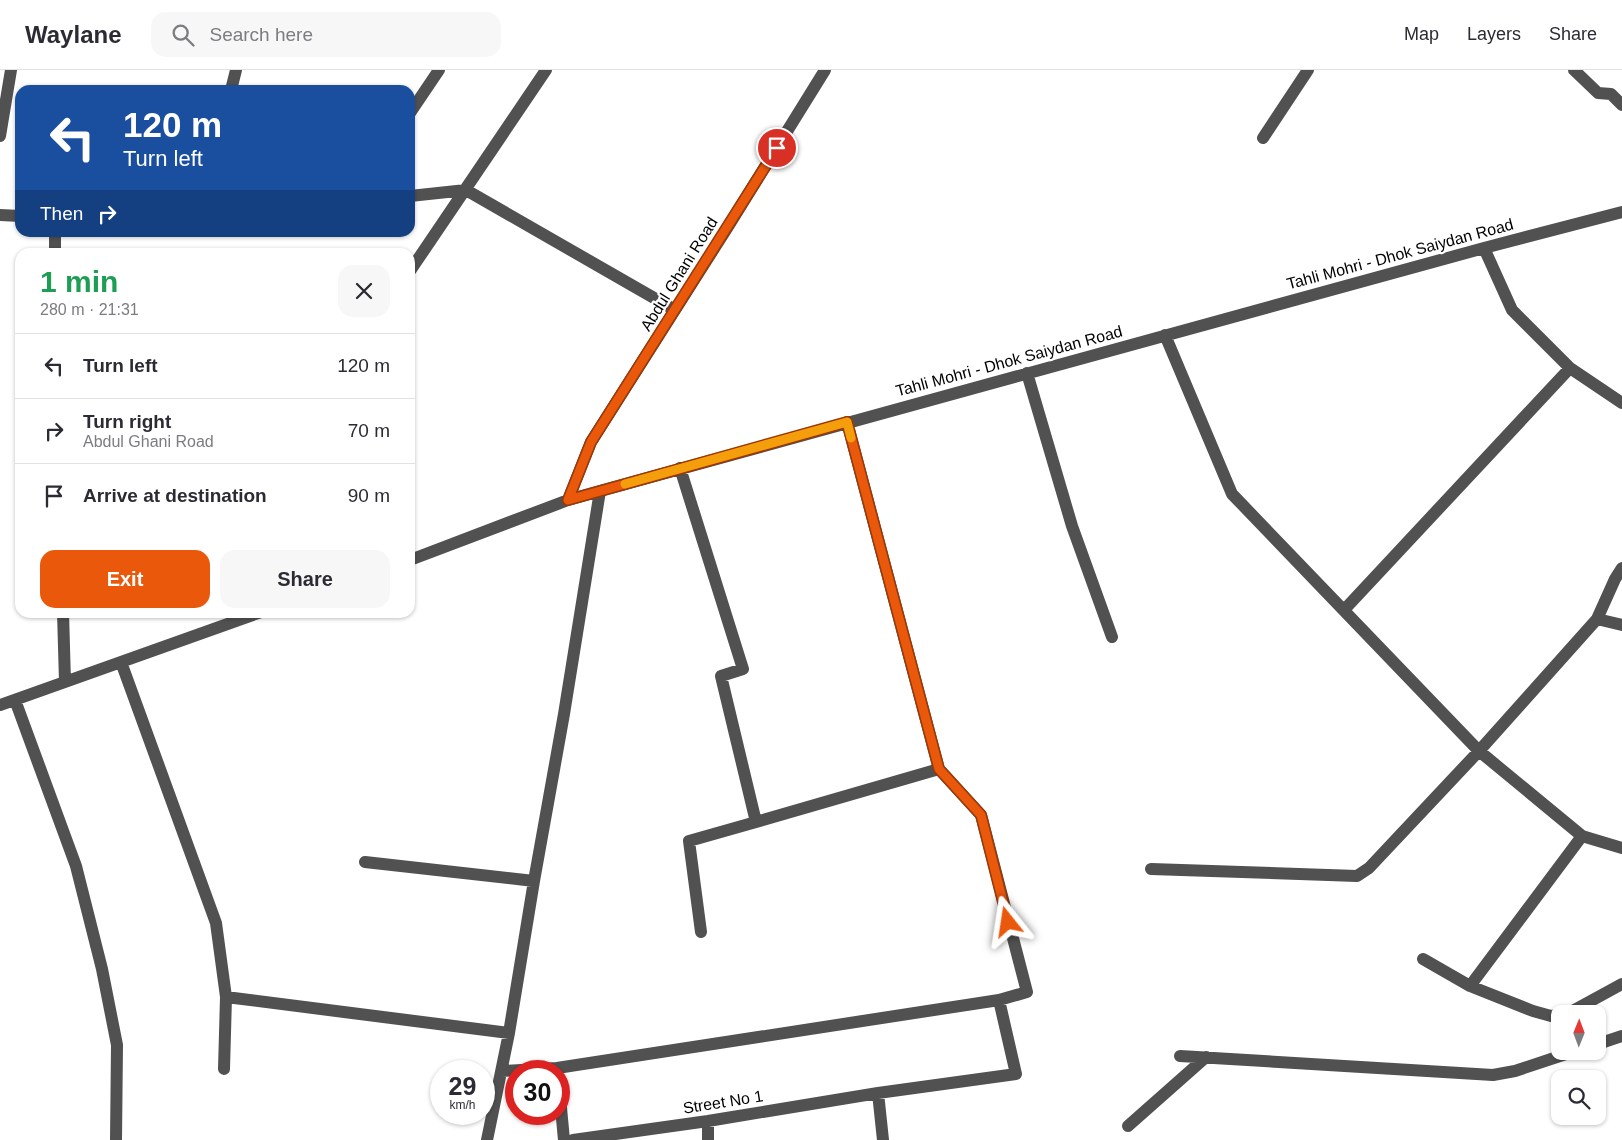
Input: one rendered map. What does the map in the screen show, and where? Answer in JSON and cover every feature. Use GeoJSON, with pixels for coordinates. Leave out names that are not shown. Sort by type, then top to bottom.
{"type":"FeatureCollection","features":[{"type":"Feature","properties":{"kind":"street"},"geometry":{"type":"LineString","coordinates":[[0,136],[10,70]]}},
{"type":"Feature","properties":{"kind":"street"},"geometry":{"type":"LineString","coordinates":[[232,85],[236,70]]}},
{"type":"Feature","properties":{"kind":"street"},"geometry":{"type":"LineString","coordinates":[[415,106],[440,70]]}},
{"type":"Feature","properties":{"kind":"street"},"geometry":{"type":"LineString","coordinates":[[415,264],[546,70]]}},
{"type":"Feature","properties":{"kind":"street","name":"Abdul Ghani Road"},"geometry":{"type":"LineString","coordinates":[[568,500],[591,442],[825,70]]}},
{"type":"Feature","properties":{"kind":"street"},"geometry":{"type":"LineString","coordinates":[[1263,138],[1308,70]]}},
{"type":"Feature","properties":{"kind":"street"},"geometry":{"type":"LineString","coordinates":[[1574,70],[1598,93],[1610,94],[1622,105]]}},
{"type":"Feature","properties":{"kind":"street"},"geometry":{"type":"LineString","coordinates":[[415,195],[466,190],[675,310]]}},
{"type":"Feature","properties":{"kind":"street","name":"Tahli Mohri - Dhok Saiydan Road"},"geometry":{"type":"LineString","coordinates":[[415,558],[568,500],[1165,335],[1622,212]]}},
{"type":"Feature","properties":{"kind":"street"},"geometry":{"type":"LineString","coordinates":[[0,215],[15,216]]}},
{"type":"Feature","properties":{"kind":"street"},"geometry":{"type":"LineString","coordinates":[[1484,248],[1512,310],[1570,368],[1622,403]]}},
{"type":"Feature","properties":{"kind":"street"},"geometry":{"type":"LineString","coordinates":[[1165,335],[1232,494],[1479,751],[1582,836],[1622,848]]}},
{"type":"Feature","properties":{"kind":"street"},"geometry":{"type":"LineString","coordinates":[[1344,610],[1570,368]]}},
{"type":"Feature","properties":{"kind":"street"},"geometry":{"type":"LineString","coordinates":[[1026,374],[1072,526],[1112,637]]}},
{"type":"Feature","properties":{"kind":"street"},"geometry":{"type":"LineString","coordinates":[[570,1068],[999,1000],[1027,992],[981,815],[939,769],[847,422]]}},
{"type":"Feature","properties":{"kind":"street"},"geometry":{"type":"LineString","coordinates":[[680,468],[743,669],[721,676],[756,822]]}},
{"type":"Feature","properties":{"kind":"street"},"geometry":{"type":"LineString","coordinates":[[487,1140],[509,1033],[600,491]]}},
{"type":"Feature","properties":{"kind":"street"},"geometry":{"type":"LineString","coordinates":[[1151,868],[1357,876],[1369,868],[1479,751],[1597,618],[1622,568]]}},
{"type":"Feature","properties":{"kind":"street"},"geometry":{"type":"LineString","coordinates":[[63,618],[65,682]]}},
{"type":"Feature","properties":{"kind":"street"},"geometry":{"type":"LineString","coordinates":[[0,705],[245,618]]}},
{"type":"Feature","properties":{"kind":"street"},"geometry":{"type":"LineString","coordinates":[[1597,618],[1622,625]]}},
{"type":"Feature","properties":{"kind":"street"},"geometry":{"type":"LineString","coordinates":[[121,662],[216,923],[226,997],[224,1069]]}},
{"type":"Feature","properties":{"kind":"street"},"geometry":{"type":"LineString","coordinates":[[15,700],[76,866],[102,969],[117,1044],[116,1140]]}},
{"type":"Feature","properties":{"kind":"street"},"geometry":{"type":"LineString","coordinates":[[701,932],[689,841],[939,769]]}},
{"type":"Feature","properties":{"kind":"street"},"geometry":{"type":"LineString","coordinates":[[1470,986],[1582,836]]}},
{"type":"Feature","properties":{"kind":"street"},"geometry":{"type":"LineString","coordinates":[[365,862],[534,881]]}},
{"type":"Feature","properties":{"kind":"street"},"geometry":{"type":"LineString","coordinates":[[1423,959],[1470,986],[1551,1016]]}},
{"type":"Feature","properties":{"kind":"street"},"geometry":{"type":"LineString","coordinates":[[1584,1005],[1622,984]]}},
{"type":"Feature","properties":{"kind":"street"},"geometry":{"type":"LineString","coordinates":[[226,997],[509,1033]]}},
{"type":"Feature","properties":{"kind":"street","name":"Street No 1"},"geometry":{"type":"LineString","coordinates":[[573,1140],[708,1121],[878,1093],[1016,1074],[999,1000]]}},
{"type":"Feature","properties":{"kind":"street"},"geometry":{"type":"LineString","coordinates":[[1606,1041],[1622,1036]]}},
{"type":"Feature","properties":{"kind":"street"},"geometry":{"type":"LineString","coordinates":[[1180,1056],[1493,1075],[1515,1071],[1551,1059]]}},
{"type":"Feature","properties":{"kind":"street"},"geometry":{"type":"LineString","coordinates":[[1128,1126],[1206,1057]]}},
{"type":"Feature","properties":{"kind":"street"},"geometry":{"type":"LineString","coordinates":[[878,1093],[882,1140]]}},
{"type":"Feature","properties":{"kind":"street"},"geometry":{"type":"LineString","coordinates":[[708,1121],[708,1140]]}},
{"type":"Feature","properties":{"kind":"street"},"geometry":{"type":"LineString","coordinates":[[563,1125],[564,1140]]}},
{"type":"Feature","properties":{"kind":"slow traffic"},"geometry":{"type":"LineString","coordinates":[[625,484],[847,422],[851,438]]}},
{"type":"Feature","properties":{"kind":"route"},"geometry":{"type":"LineString","coordinates":[[777,148],[591,442],[568,500],[847,422],[939,769],[981,815],[1008,922]]}}]}
